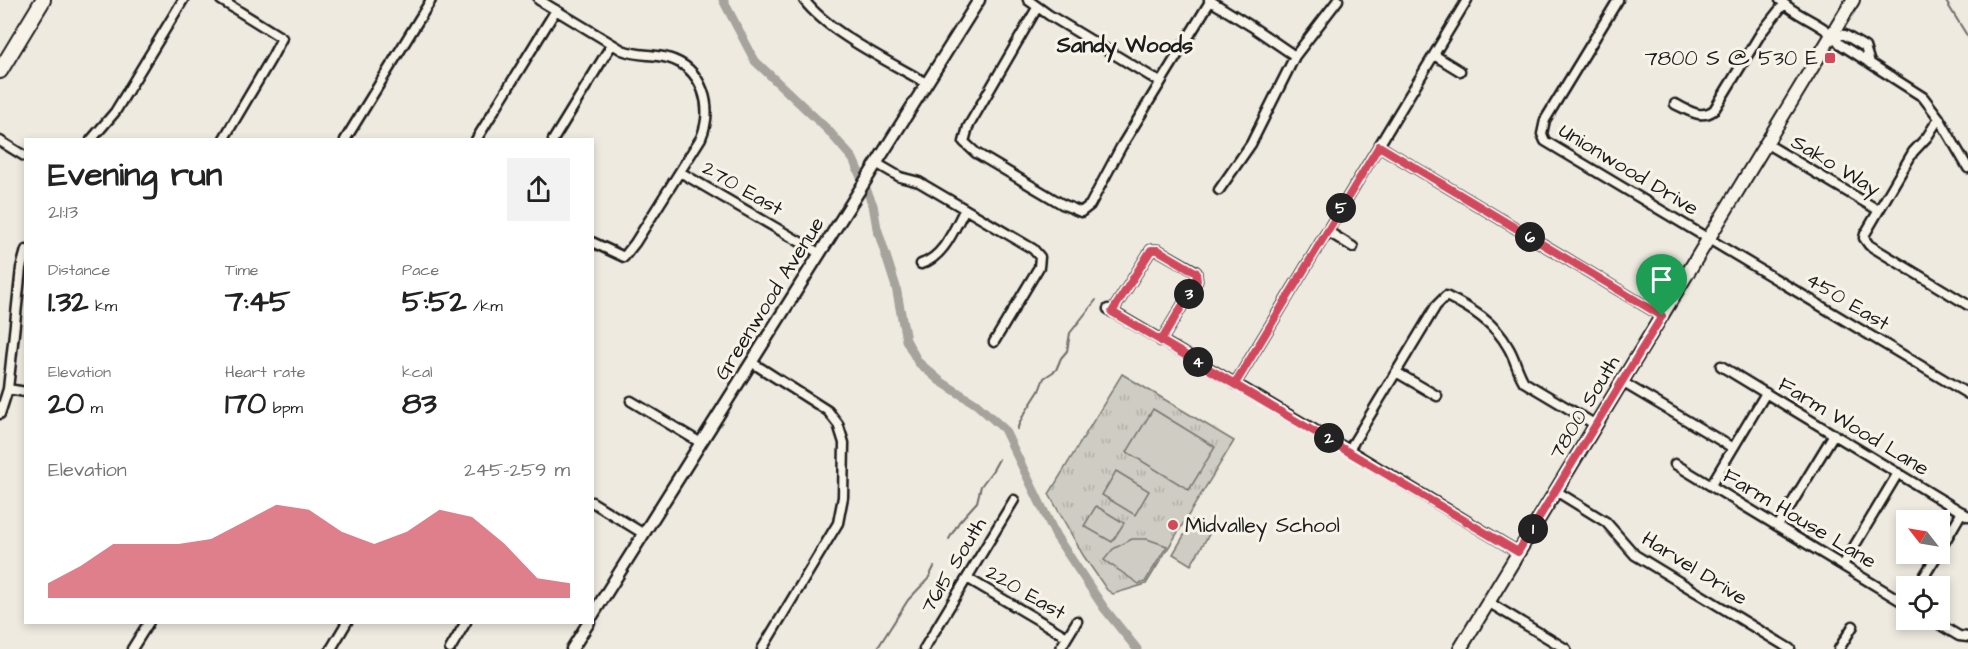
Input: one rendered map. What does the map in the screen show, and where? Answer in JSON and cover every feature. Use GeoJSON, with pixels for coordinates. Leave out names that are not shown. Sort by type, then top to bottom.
{"type":"FeatureCollection","features":[{"type":"Feature","properties":{"kind":"main road"},"geometry":{"type":"LineString","coordinates":[[0,71],[43,0]]}},
{"type":"Feature","properties":{"kind":"main road","name":"7800 South"},"geometry":{"type":"LineString","coordinates":[[1460,649],[1853,0]]}},
{"type":"Feature","properties":{"kind":"street"},"geometry":{"type":"LineString","coordinates":[[93,138],[115,112],[183,0]]}},
{"type":"Feature","properties":{"kind":"street"},"geometry":{"type":"LineString","coordinates":[[221,0],[282,38],[224,138]]}},
{"type":"Feature","properties":{"kind":"street"},"geometry":{"type":"LineString","coordinates":[[346,138],[431,0]]}},
{"type":"Feature","properties":{"kind":"street"},"geometry":{"type":"LineString","coordinates":[[539,0],[633,54],[670,59],[694,75],[700,85],[707,110],[706,124],[701,138],[624,257],[594,243]]}},
{"type":"Feature","properties":{"kind":"street"},"geometry":{"type":"LineString","coordinates":[[804,0],[826,22],[926,83]]}},
{"type":"Feature","properties":{"kind":"street","name":"Greenwood Avenue"},"geometry":{"type":"LineString","coordinates":[[594,613],[979,0]]}},
{"type":"Feature","properties":{"kind":"street"},"geometry":{"type":"LineString","coordinates":[[1028,0],[1036,8],[1160,82]]}},
{"type":"Feature","properties":{"kind":"street"},"geometry":{"type":"LineString","coordinates":[[1036,8],[968,127],[964,142],[995,164],[1062,204],[1081,212],[1090,205],[1121,147],[1210,0],[1295,56]]}},
{"type":"Feature","properties":{"kind":"street"},"geometry":{"type":"LineString","coordinates":[[1219,190],[1251,144],[1295,56],[1338,0]]}},
{"type":"Feature","properties":{"kind":"street"},"geometry":{"type":"LineString","coordinates":[[1235,384],[1467,0]]}},
{"type":"Feature","properties":{"kind":"street","name":"Unionwood Drive"},"geometry":{"type":"LineString","coordinates":[[1618,0],[1545,120],[1542,134],[1545,141],[1552,146],[1709,238]]}},
{"type":"Feature","properties":{"kind":"street"},"geometry":{"type":"LineString","coordinates":[[1675,104],[1701,116],[1714,111],[1782,2],[1833,34],[1840,44],[1923,97],[1939,118],[1968,168]]}},
{"type":"Feature","properties":{"kind":"street"},"geometry":{"type":"LineString","coordinates":[[477,138],[556,10]]}},
{"type":"Feature","properties":{"kind":"street"},"geometry":{"type":"LineString","coordinates":[[554,138],[612,44]]}},
{"type":"Feature","properties":{"kind":"street"},"geometry":{"type":"LineString","coordinates":[[1434,55],[1460,71]]}},
{"type":"Feature","properties":{"kind":"street"},"geometry":{"type":"LineString","coordinates":[[1878,210],[1913,152],[1927,137],[1939,118]]}},
{"type":"Feature","properties":{"kind":"street"},"geometry":{"type":"LineString","coordinates":[[0,141],[24,156]]}},
{"type":"Feature","properties":{"kind":"street","name":"Sako Way"},"geometry":{"type":"LineString","coordinates":[[1767,144],[1878,210],[1864,234],[1866,242],[1968,305]]}},
{"type":"Feature","properties":{"kind":"street"},"geometry":{"type":"LineString","coordinates":[[1379,146],[1662,316]]}},
{"type":"Feature","properties":{"kind":"street"},"geometry":{"type":"LineString","coordinates":[[874,167],[919,182],[1038,254],[1041,260],[1034,276],[994,342]]}},
{"type":"Feature","properties":{"kind":"street","name":"270 East"},"geometry":{"type":"LineString","coordinates":[[680,172],[819,253]]}},
{"type":"Feature","properties":{"kind":"street"},"geometry":{"type":"LineString","coordinates":[[921,264],[939,254],[966,209]]}},
{"type":"Feature","properties":{"kind":"street"},"geometry":{"type":"LineString","coordinates":[[1327,231],[1353,247]]}},
{"type":"Feature","properties":{"kind":"street","name":"450 East"},"geometry":{"type":"LineString","coordinates":[[1709,238],[1968,394]]}},
{"type":"Feature","properties":{"kind":"street"},"geometry":{"type":"LineString","coordinates":[[1161,341],[1197,281],[1196,272],[1158,250],[1151,250],[1110,311],[1161,341],[1349,450],[1518,552]]}},
{"type":"Feature","properties":{"kind":"street"},"geometry":{"type":"LineString","coordinates":[[0,414],[8,388],[24,272]]}},
{"type":"Feature","properties":{"kind":"street"},"geometry":{"type":"LineString","coordinates":[[1349,450],[1436,306],[1446,296],[1478,314],[1501,335],[1524,382],[1596,425]]}},
{"type":"Feature","properties":{"kind":"street"},"geometry":{"type":"LineString","coordinates":[[752,362],[813,399],[828,411],[838,424],[844,443],[843,497],[838,523],[762,649]]}},
{"type":"Feature","properties":{"kind":"street","name":"Farm Wood Lane"},"geometry":{"type":"LineString","coordinates":[[1721,366],[1965,514]]}},
{"type":"Feature","properties":{"kind":"street"},"geometry":{"type":"LineString","coordinates":[[1396,372],[1437,396]]}},
{"type":"Feature","properties":{"kind":"street"},"geometry":{"type":"LineString","coordinates":[[1622,382],[1733,448]]}},
{"type":"Feature","properties":{"kind":"street"},"geometry":{"type":"LineString","coordinates":[[8,388],[24,392]]}},
{"type":"Feature","properties":{"kind":"street"},"geometry":{"type":"LineString","coordinates":[[1711,485],[1766,393]]}},
{"type":"Feature","properties":{"kind":"street"},"geometry":{"type":"LineString","coordinates":[[631,401],[701,443]]}},
{"type":"Feature","properties":{"kind":"street"},"geometry":{"type":"LineString","coordinates":[[1778,526],[1834,434]]}},
{"type":"Feature","properties":{"kind":"street","name":"Farm House Lane"},"geometry":{"type":"LineString","coordinates":[[1674,464],[1896,598]]}},
{"type":"Feature","properties":{"kind":"street"},"geometry":{"type":"LineString","coordinates":[[1843,565],[1898,473]]}},
{"type":"Feature","properties":{"kind":"street","name":"Harvel Drive"},"geometry":{"type":"LineString","coordinates":[[1556,490],[1606,522],[1635,555],[1791,649]]}},
{"type":"Feature","properties":{"kind":"street","name":"7615 South"},"geometry":{"type":"LineString","coordinates":[[924,649],[1014,500]]}},
{"type":"Feature","properties":{"kind":"street"},"geometry":{"type":"LineString","coordinates":[[594,503],[644,534]]}},
{"type":"Feature","properties":{"kind":"street"},"geometry":{"type":"LineString","coordinates":[[1950,536],[1965,514]]}},
{"type":"Feature","properties":{"kind":"street","name":"220 East"},"geometry":{"type":"LineString","coordinates":[[966,578],[1067,637]]}},
{"type":"Feature","properties":{"kind":"street"},"geometry":{"type":"LineString","coordinates":[[1488,602],[1566,649]]}},
{"type":"Feature","properties":{"kind":"street"},"geometry":{"type":"LineString","coordinates":[[1060,649],[1077,621]]}},
{"type":"Feature","properties":{"kind":"street"},"geometry":{"type":"LineString","coordinates":[[132,649],[148,624]]}},
{"type":"Feature","properties":{"kind":"street"},"geometry":{"type":"LineString","coordinates":[[332,649],[346,624]]}},
{"type":"Feature","properties":{"kind":"street"},"geometry":{"type":"LineString","coordinates":[[450,649],[465,624]]}},
{"type":"Feature","properties":{"kind":"street"},"geometry":{"type":"LineString","coordinates":[[572,649],[588,624]]}},
{"type":"Feature","properties":{"kind":"street"},"geometry":{"type":"LineString","coordinates":[[1839,649],[1853,626]]}},
{"type":"Feature","properties":{"kind":"street"},"geometry":{"type":"LineString","coordinates":[[1949,630],[1959,636],[1968,637]]}},
{"type":"Feature","properties":{"kind":"green space"},"geometry":{"type":"Polygon","coordinates":[[[1122,374],[1234,441],[1146,584],[1113,594],[1107,590],[1083,555],[1049,494],[1122,374]]]}},
{"type":"Feature","properties":{"kind":"green space"},"geometry":{"type":"Polygon","coordinates":[[[1153,409],[1215,447],[1189,490],[1127,452],[1153,409]]]}},
{"type":"Feature","properties":{"kind":"green space"},"geometry":{"type":"Polygon","coordinates":[[[1116,471],[1149,491],[1135,515],[1102,495],[1116,471]]]}},
{"type":"Feature","properties":{"kind":"green space"},"geometry":{"type":"Polygon","coordinates":[[[1096,506],[1124,523],[1112,542],[1084,526],[1096,506]]]}},
{"type":"Feature","properties":{"kind":"green space"},"geometry":{"type":"Polygon","coordinates":[[[1193,520],[1211,531],[1191,565],[1173,554],[1193,520]]]}},
{"type":"Feature","properties":{"kind":"green space"},"geometry":{"type":"Polygon","coordinates":[[[1132,539],[1147,539],[1167,546],[1145,582],[1139,584],[1104,560],[1113,549],[1132,539]]]}},
{"type":"Feature","properties":{"kind":"waterway"},"geometry":{"type":"LineString","coordinates":[[723,0],[755,61],[828,130],[853,159],[873,205],[877,228],[896,287],[906,340],[918,362],[940,381],[976,404],[1004,429],[1056,536],[1104,608],[1137,649]]}},
{"type":"Feature","properties":{"kind":"waterway"},"geometry":{"type":"LineString","coordinates":[[1945,0],[1968,37]]}},
{"type":"Feature","properties":{"kind":"waterway"},"geometry":{"type":"LineString","coordinates":[[1017,429],[1044,378],[1056,370],[1067,351],[1070,333],[1096,300]]}},
{"type":"Feature","properties":{"kind":"waterway"},"geometry":{"type":"LineString","coordinates":[[949,539],[959,522],[977,502],[981,486],[999,459]]}},
{"type":"Feature","properties":{"kind":"waterway"},"geometry":{"type":"LineString","coordinates":[[877,649],[908,600],[928,579],[934,567]]}},
{"type":"Feature","properties":{"kind":"place","name":"7800 S @ 530 E"},"geometry":{"type":"Point","coordinates":[1830,58]}},
{"type":"Feature","properties":{"kind":"place","name":"Midvalley School"},"geometry":{"type":"Point","coordinates":[1173,525]}},
{"type":"Feature","properties":{"kind":"district","name":"Sandy Woods"},"geometry":{"type":"Point","coordinates":[1125,44]}},
{"type":"Feature","properties":{"kind":"route"},"geometry":{"type":"LineString","coordinates":[[1662,316],[1379,146],[1235,384],[1161,341],[1149,333],[1112,312],[1151,250],[1158,250],[1196,272],[1197,281],[1161,341],[1260,399],[1349,450],[1518,552],[1662,316]]}}]}
